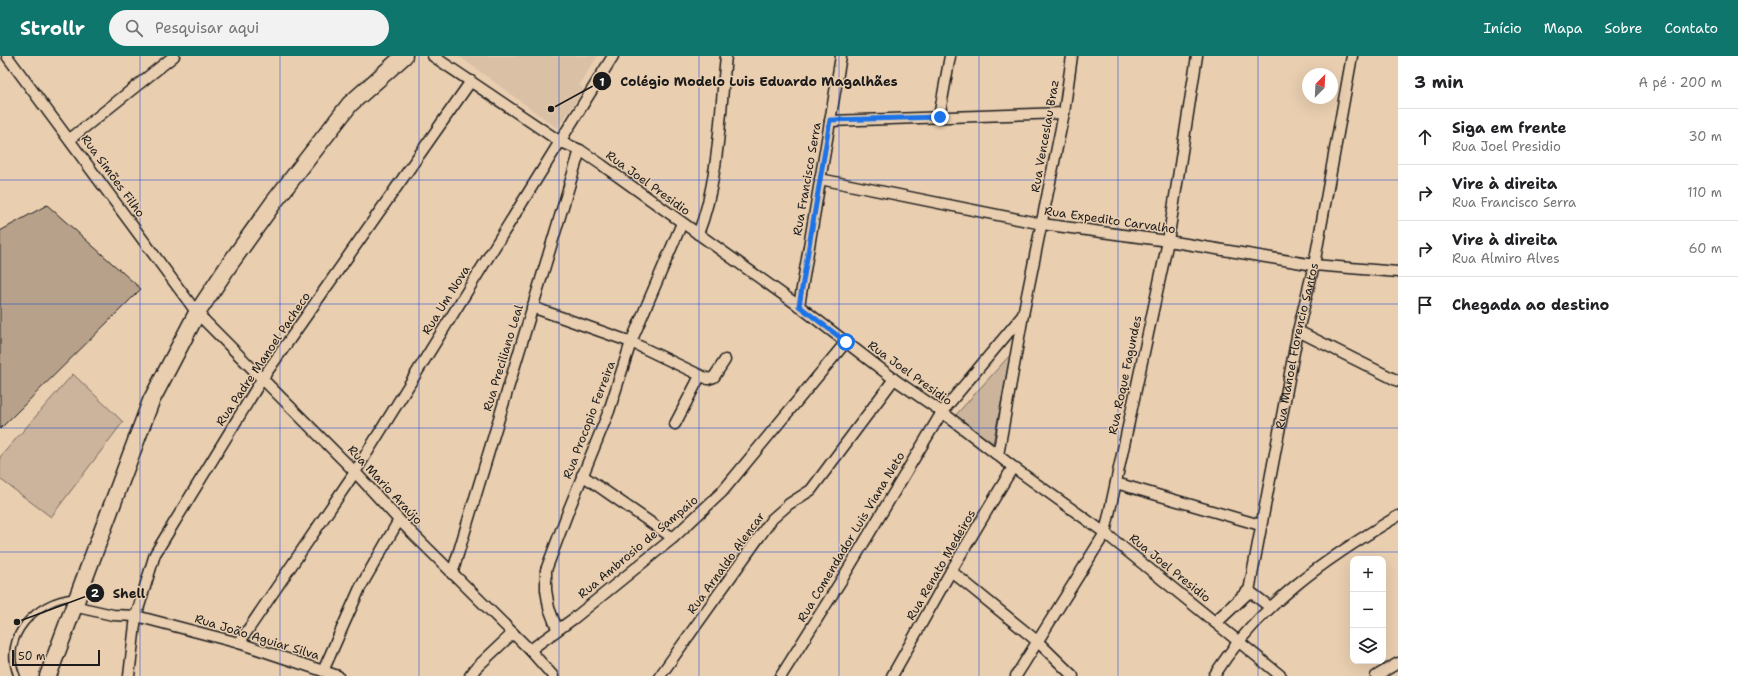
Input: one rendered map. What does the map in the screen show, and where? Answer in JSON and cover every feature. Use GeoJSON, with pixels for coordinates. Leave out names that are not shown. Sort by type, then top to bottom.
{"type":"FeatureCollection","features":[{"type":"Feature","properties":{"kind":"main road"},"geometry":{"type":"LineString","coordinates":[[48,676],[151,401],[197,313],[229,264],[274,202],[350,104],[404,56]]}},
{"type":"Feature","properties":{"kind":"street","name":"Rua Simões Filho"},"geometry":{"type":"LineString","coordinates":[[7,56],[70,139],[197,313]]}},
{"type":"Feature","properties":{"kind":"street"},"geometry":{"type":"LineString","coordinates":[[70,139],[174,56]]}},
{"type":"Feature","properties":{"kind":"street","name":"Rua Joel Presidio"},"geometry":{"type":"LineString","coordinates":[[433,56],[559,142],[580,150],[799,306],[894,379],[942,412],[1013,467],[1105,533],[1281,676]]}},
{"type":"Feature","properties":{"kind":"street","name":"Rua Um Nova"},"geometry":{"type":"LineString","coordinates":[[239,643],[355,472],[559,142],[614,56]]}},
{"type":"Feature","properties":{"kind":"street"},"geometry":{"type":"LineString","coordinates":[[698,234],[707,212],[712,186],[726,56]]}},
{"type":"Feature","properties":{"kind":"street","name":"Rua Francisco Serra"},"geometry":{"type":"LineString","coordinates":[[799,306],[841,56]]}},
{"type":"Feature","properties":{"kind":"street"},"geometry":{"type":"LineString","coordinates":[[940,117],[950,56]]}},
{"type":"Feature","properties":{"kind":"street","name":"Rua Venceslau Braz"},"geometry":{"type":"LineString","coordinates":[[998,455],[1023,315],[1064,113],[1072,56]]}},
{"type":"Feature","properties":{"kind":"street","name":"Rua Roque Fagundes"},"geometry":{"type":"LineString","coordinates":[[1016,676],[1036,641],[1105,533],[1168,241],[1198,56]]}},
{"type":"Feature","properties":{"kind":"street","name":"Rua Manoel Florencio Santos"},"geometry":{"type":"LineString","coordinates":[[1249,591],[1260,525],[1298,331],[1314,265],[1352,56]]}},
{"type":"Feature","properties":{"kind":"street","name":"Rua Padre Manoel Pacheco"},"geometry":{"type":"LineString","coordinates":[[129,676],[136,616],[155,554],[262,379],[471,81]]}},
{"type":"Feature","properties":{"kind":"street"},"geometry":{"type":"LineString","coordinates":[[830,120],[1064,113]]}},
{"type":"Feature","properties":{"kind":"street","name":"Rua Preciliano Leal"},"geometry":{"type":"LineString","coordinates":[[452,574],[580,150]]}},
{"type":"Feature","properties":{"kind":"street","name":"Rua Expedito Carvalho"},"geometry":{"type":"LineString","coordinates":[[820,179],[1042,224],[1168,241],[1314,265],[1398,272]]}},
{"type":"Feature","properties":{"kind":"street","name":"Rua Procopio Ferreira"},"geometry":{"type":"LineString","coordinates":[[557,629],[549,608],[546,590],[546,570],[582,475],[609,410],[631,342],[682,223]]}},
{"type":"Feature","properties":{"kind":"street"},"geometry":{"type":"LineString","coordinates":[[532,307],[631,342],[700,376],[711,379],[725,360]]}},
{"type":"Feature","properties":{"kind":"street","name":"Rua Mario Araújo"},"geometry":{"type":"LineString","coordinates":[[197,313],[355,472],[452,574],[530,650],[553,676]]}},
{"type":"Feature","properties":{"kind":"street","name":"Rua Comendador Luis Viana Neto"},"geometry":{"type":"LineString","coordinates":[[781,676],[844,576],[942,412],[1023,315]]}},
{"type":"Feature","properties":{"kind":"street"},"geometry":{"type":"LineString","coordinates":[[1298,331],[1398,381]]}},
{"type":"Feature","properties":{"kind":"street","name":"Rua Ambrosio de Sampaio"},"geometry":{"type":"LineString","coordinates":[[530,650],[557,629],[573,619],[673,538],[722,492],[846,342]]}},
{"type":"Feature","properties":{"kind":"street"},"geometry":{"type":"LineString","coordinates":[[675,424],[700,376]]}},
{"type":"Feature","properties":{"kind":"street","name":"Rua Arnaldo Alencar"},"geometry":{"type":"LineString","coordinates":[[660,676],[772,519],[789,504],[811,490],[894,379]]}},
{"type":"Feature","properties":{"kind":"street","name":"Rua Renato Medeiros"},"geometry":{"type":"LineString","coordinates":[[892,676],[951,571],[1013,467]]}},
{"type":"Feature","properties":{"kind":"street"},"geometry":{"type":"LineString","coordinates":[[582,475],[673,538]]}},
{"type":"Feature","properties":{"kind":"street"},"geometry":{"type":"LineString","coordinates":[[1116,482],[1260,525]]}},
{"type":"Feature","properties":{"kind":"street"},"geometry":{"type":"LineString","coordinates":[[1214,676],[1224,659],[1270,607],[1311,572],[1398,516]]}},
{"type":"Feature","properties":{"kind":"street"},"geometry":{"type":"LineString","coordinates":[[323,671],[360,588],[399,520]]}},
{"type":"Feature","properties":{"kind":"street"},"geometry":{"type":"LineString","coordinates":[[951,571],[1036,641],[1073,676]]}},
{"type":"Feature","properties":{"kind":"street"},"geometry":{"type":"LineString","coordinates":[[1216,622],[1249,591],[1270,607]]}},
{"type":"Feature","properties":{"kind":"street","name":"Rua João Aguiar Silva"},"geometry":{"type":"LineString","coordinates":[[75,602],[113,614],[136,616],[239,643],[338,676]]}},
{"type":"Feature","properties":{"kind":"street"},"geometry":{"type":"LineString","coordinates":[[470,676],[476,668],[513,633]]}},
{"type":"Feature","properties":{"kind":"street"},"geometry":{"type":"LineString","coordinates":[[1376,676],[1398,662]]}},
{"type":"Feature","properties":{"kind":"lane"},"geometry":{"type":"LineString","coordinates":[[17,676],[7,656],[8,645],[16,627],[29,614],[44,605],[65,598],[75,602]]}},
{"type":"Feature","properties":{"kind":"shaded area"},"geometry":{"type":"Polygon","coordinates":[[[459,56],[598,56],[579,84],[584,90],[557,128],[459,56]]]}},
{"type":"Feature","properties":{"kind":"shaded area"},"geometry":{"type":"Polygon","coordinates":[[[1011,354],[993,443],[954,417],[1011,354]]]}},
{"type":"Feature","properties":{"kind":"shaded area"},"geometry":{"type":"Polygon","coordinates":[[[73,374],[123,422],[51,517],[0,479],[0,457],[73,374]]]}},
{"type":"Feature","properties":{"kind":"building"},"geometry":{"type":"Polygon","coordinates":[[[47,205],[141,289],[0,429],[0,231],[47,205]]]}},
{"type":"Feature","properties":{"kind":"place","name":"Colégio Modelo Luis Eduardo Magalhães"},"geometry":{"type":"Point","coordinates":[551,109]}},
{"type":"Feature","properties":{"kind":"place","name":"Shell"},"geometry":{"type":"Point","coordinates":[17,622]}},
{"type":"Feature","properties":{"kind":"route"},"geometry":{"type":"LineString","coordinates":[[846,342],[799,306],[830,120],[940,117]]}}]}
